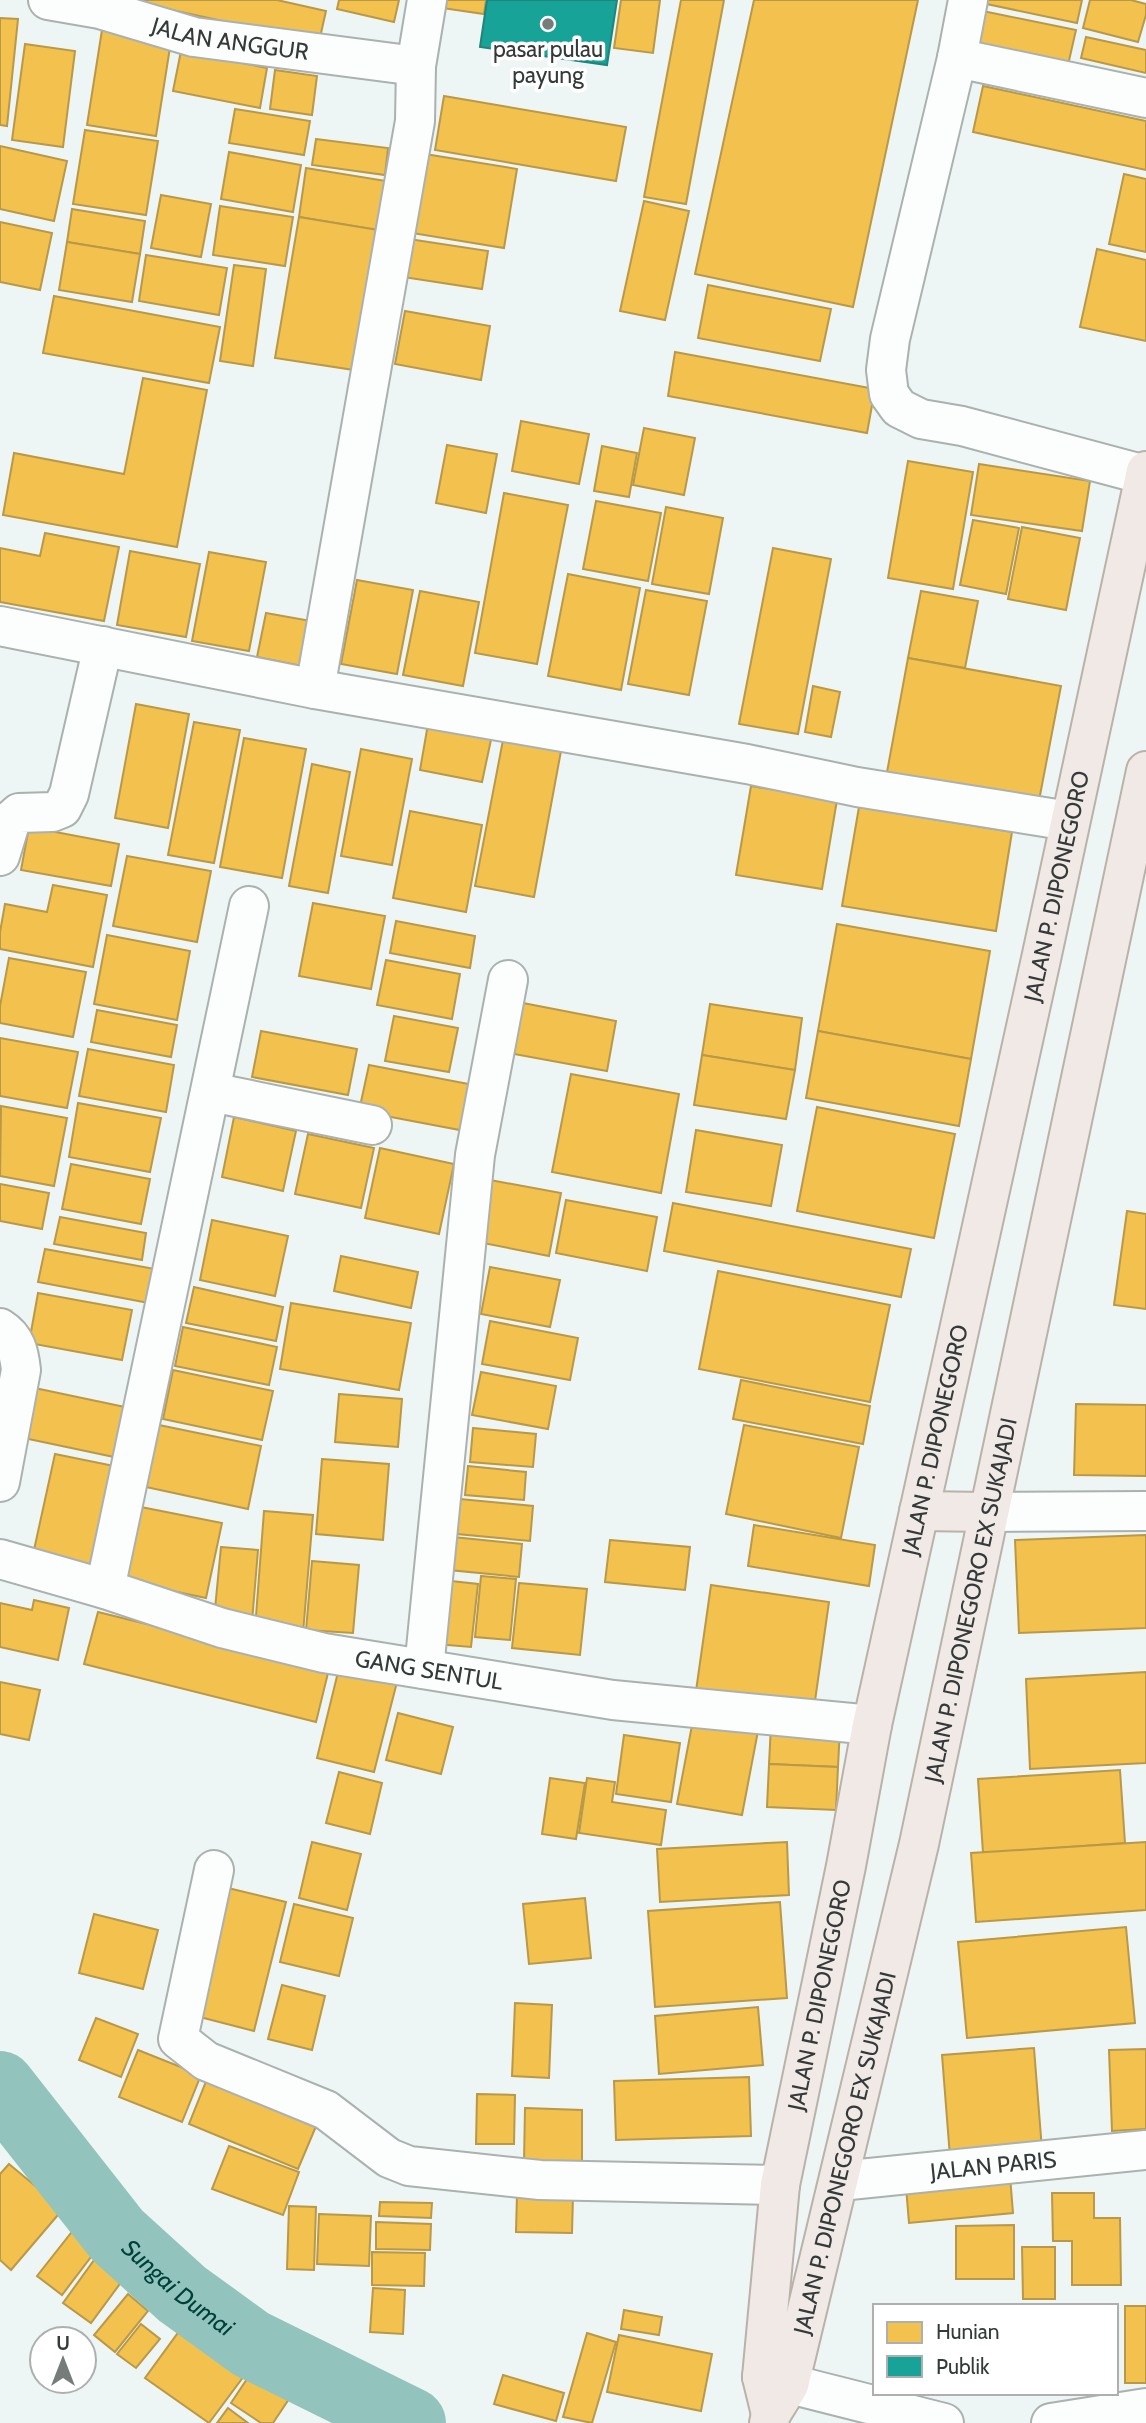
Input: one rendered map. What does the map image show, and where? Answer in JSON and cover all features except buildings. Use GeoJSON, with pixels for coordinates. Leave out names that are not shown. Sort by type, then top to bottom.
{"type":"FeatureCollection","features":[{"type":"Feature","properties":{"kind":"main road","name":"JALAN P. DIPONEGORO"},"geometry":{"type":"LineString","coordinates":[[773,2400],[780,2185],[872,1726],[1145,473]]}},
{"type":"Feature","properties":{"kind":"main road","name":"JALAN P. DIPONEGORO EX SUKAJADI"},"geometry":{"type":"LineString","coordinates":[[773,2400],[840,2181],[919,1844],[1146,771]]}},
{"type":"Feature","properties":{"kind":"main road"},"geometry":{"type":"LineString","coordinates":[[919,1511],[988,1513]]}},
{"type":"Feature","properties":{"kind":"street","name":"JALAN ANGGUR"},"geometry":{"type":"LineString","coordinates":[[48,0],[101,5],[194,37],[416,66]]}},
{"type":"Feature","properties":{"kind":"street"},"geometry":{"type":"LineString","coordinates":[[315,689],[415,121],[416,66],[427,0]]}},
{"type":"Feature","properties":{"kind":"street"},"geometry":{"type":"LineString","coordinates":[[968,0],[957,58],[890,339],[887,370],[889,394],[900,408],[921,419],[962,426],[1145,473]]}},
{"type":"Feature","properties":{"kind":"street"},"geometry":{"type":"LineString","coordinates":[[957,58],[1146,98]]}},
{"type":"Feature","properties":{"kind":"street"},"geometry":{"type":"LineString","coordinates":[[0,626],[315,689],[733,762],[857,787],[1069,821]]}},
{"type":"Feature","properties":{"kind":"street"},"geometry":{"type":"LineString","coordinates":[[0,856],[11,820],[19,813],[52,813],[62,808],[69,794],[103,646]]}},
{"type":"Feature","properties":{"kind":"street"},"geometry":{"type":"LineString","coordinates":[[105,1589],[249,906]]}},
{"type":"Feature","properties":{"kind":"street"},"geometry":{"type":"LineString","coordinates":[[424,1670],[475,1155],[508,980]]}},
{"type":"Feature","properties":{"kind":"street"},"geometry":{"type":"LineString","coordinates":[[211,1092],[372,1125]]}},
{"type":"Feature","properties":{"kind":"street"},"geometry":{"type":"LineString","coordinates":[[0,1328],[13,1339],[20,1354],[21,1370],[0,1482]]}},
{"type":"Feature","properties":{"kind":"street"},"geometry":{"type":"LineString","coordinates":[[988,1513],[1146,1511]]}},
{"type":"Feature","properties":{"kind":"street","name":"GANG SENTUL"},"geometry":{"type":"LineString","coordinates":[[0,1559],[247,1634],[324,1653],[613,1700],[872,1726]]}},
{"type":"Feature","properties":{"kind":"street"},"geometry":{"type":"LineString","coordinates":[[214,1870],[178,2039],[206,2061],[326,2110],[389,2158],[409,2166],[540,2180],[780,2185]]}},
{"type":"Feature","properties":{"kind":"street","name":"JALAN PARIS"},"geometry":{"type":"LineString","coordinates":[[840,2181],[1146,2150]]}},
{"type":"Feature","properties":{"kind":"street"},"geometry":{"type":"LineString","coordinates":[[773,2400],[944,2423]]}},
{"type":"Feature","properties":{"kind":"street"},"geometry":{"type":"LineString","coordinates":[[1051,2423],[1146,2407]]}},
{"type":"Feature","properties":{"kind":"waterway","name":"Sungai Dumai"},"geometry":{"type":"LineString","coordinates":[[0,2086],[117,2235],[182,2294],[251,2344],[411,2423]]}},
{"type":"Feature","properties":{"kind":"place","name":"pasar pulau payung"},"geometry":{"type":"Point","coordinates":[548,24]}}]}
